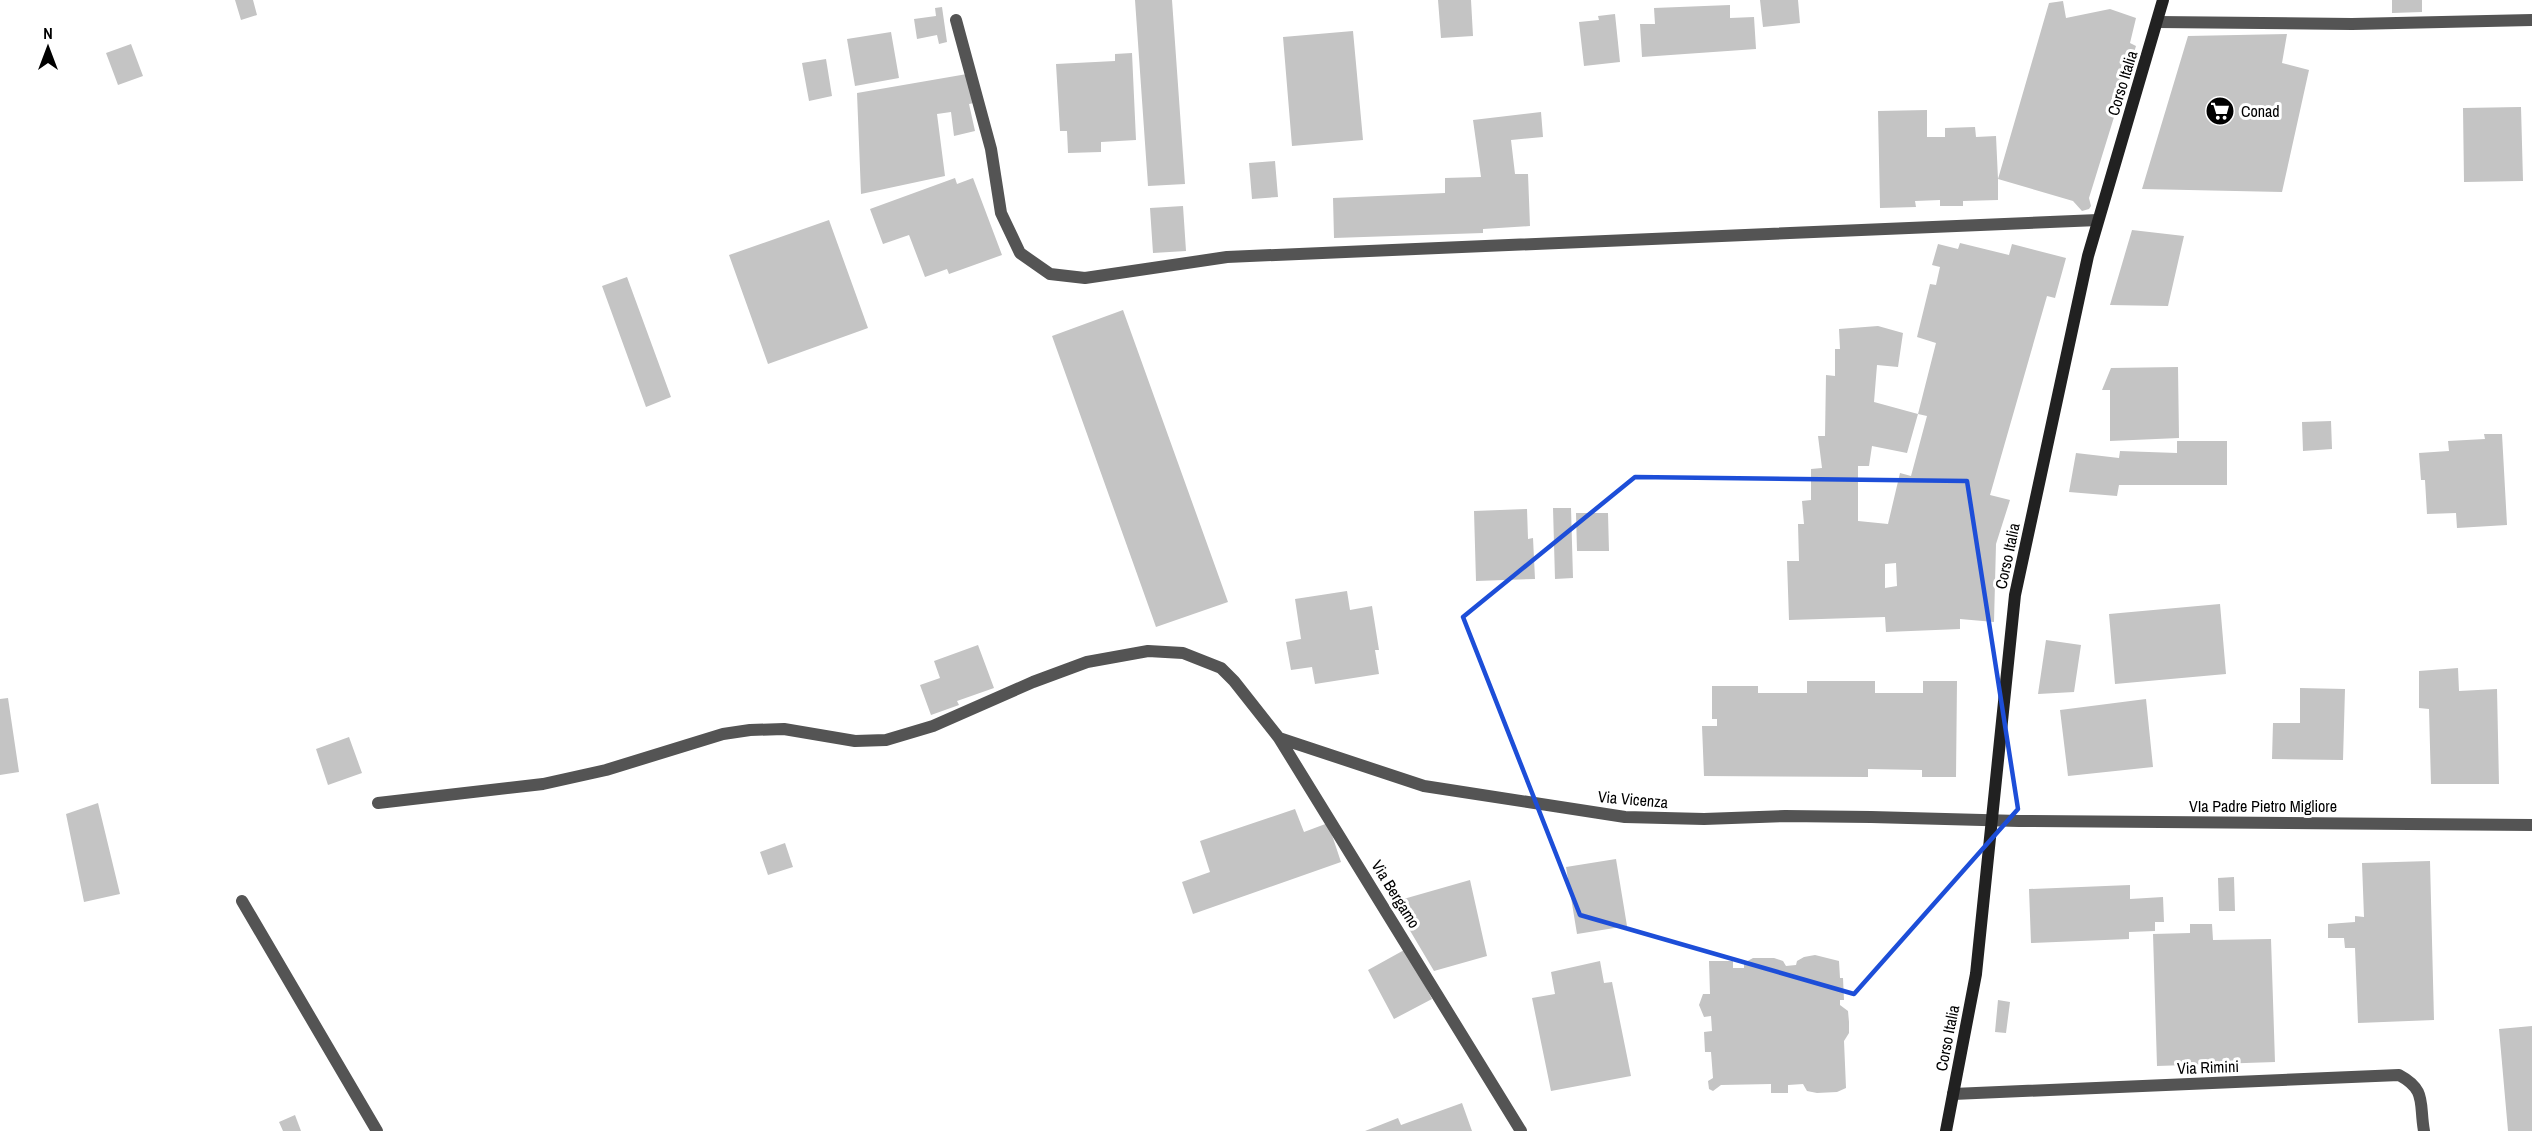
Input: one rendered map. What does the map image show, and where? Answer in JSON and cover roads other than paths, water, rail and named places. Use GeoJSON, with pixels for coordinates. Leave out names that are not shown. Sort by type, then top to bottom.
{"type":"FeatureCollection","features":[{"type":"Feature","properties":{"kind":"street","name":"Corso Italia"},"geometry":{"type":"LineString","coordinates":[[1946,1131],[1976,974],[2015,595],[2088,256],[2163,0]]}},
{"type":"Feature","properties":{"kind":"street"},"geometry":{"type":"LineString","coordinates":[[956,20],[991,148],[1001,213],[1020,254],[1050,274],[1086,278],[1227,257],[2098,220]]}},
{"type":"Feature","properties":{"kind":"street"},"geometry":{"type":"LineString","coordinates":[[2157,22],[2352,24],[2532,20]]}},
{"type":"Feature","properties":{"kind":"street","name":"Via Bergamo"},"geometry":{"type":"LineString","coordinates":[[378,803],[543,784],[606,770],[723,734],[750,730],[784,729],[855,741],[886,740],[933,726],[1033,682],[1088,662],[1148,651],[1183,653],[1221,668],[1279,738],[1456,1022],[1521,1131]]}},
{"type":"Feature","properties":{"kind":"street","name":"Via Vicenza"},"geometry":{"type":"LineString","coordinates":[[1279,738],[1424,786],[1625,817],[1704,819],[1785,816],[1993,820]]}},
{"type":"Feature","properties":{"kind":"street","name":"VIa Padre Pietro Migliore"},"geometry":{"type":"LineString","coordinates":[[1993,820],[2532,825]]}},
{"type":"Feature","properties":{"kind":"street"},"geometry":{"type":"LineString","coordinates":[[242,901],[377,1131]]}},
{"type":"Feature","properties":{"kind":"street","name":"Via Rimini"},"geometry":{"type":"LineString","coordinates":[[1953,1094],[2399,1075],[2413,1083],[2421,1095],[2424,1131]]}},
{"type":"Feature","properties":{"kind":"place","name":"Conad"},"geometry":{"type":"Point","coordinates":[2220,111]}}]}
